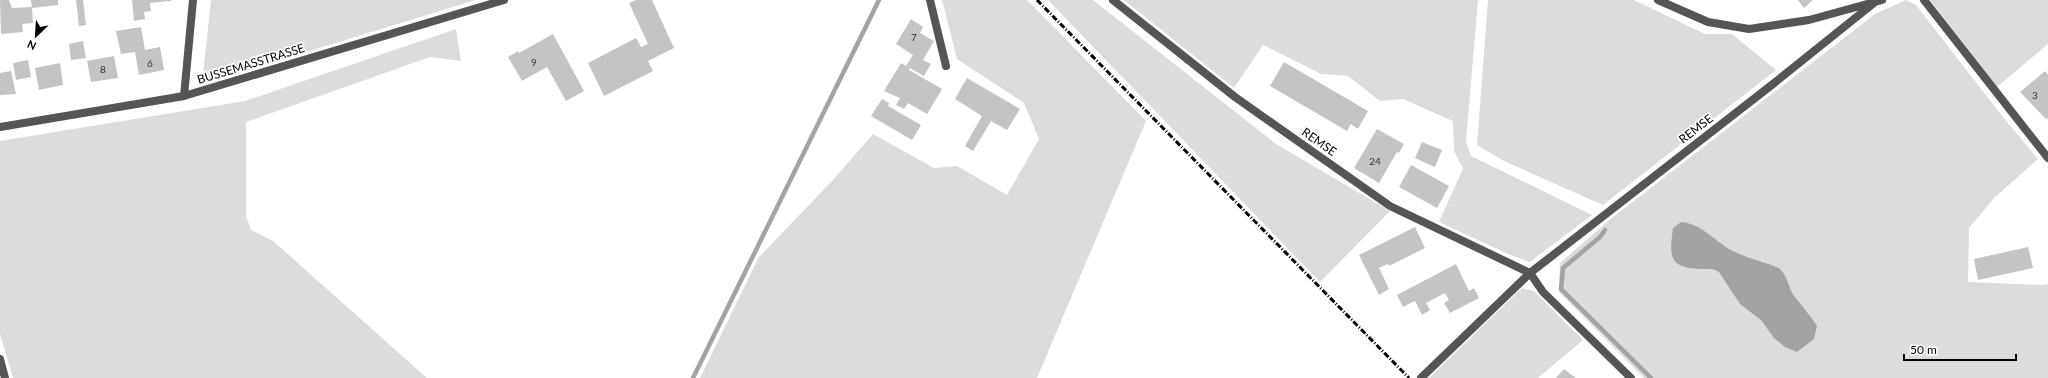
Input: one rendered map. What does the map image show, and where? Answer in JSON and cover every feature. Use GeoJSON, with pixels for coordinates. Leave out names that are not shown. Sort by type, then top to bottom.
{"type":"FeatureCollection","features":[{"type":"Feature","properties":{"kind":"street"},"geometry":{"type":"LineString","coordinates":[[184,96],[193,0]]}},
{"type":"Feature","properties":{"kind":"street","name":"BUSSEMASSTRASSE"},"geometry":{"type":"LineString","coordinates":[[0,127],[184,96],[504,0]]}},
{"type":"Feature","properties":{"kind":"street"},"geometry":{"type":"LineString","coordinates":[[930,0],[946,66]]}},
{"type":"Feature","properties":{"kind":"street","name":"REMSE"},"geometry":{"type":"LineString","coordinates":[[1113,0],[1235,97],[1390,206],[1530,273]]}},
{"type":"Feature","properties":{"kind":"street"},"geometry":{"type":"LineString","coordinates":[[1658,0],[1708,22],[1749,29],[1809,20],[1878,1]]}},
{"type":"Feature","properties":{"kind":"street"},"geometry":{"type":"LineString","coordinates":[[1924,0],[2048,158]]}},
{"type":"Feature","properties":{"kind":"street","name":"REMSE"},"geometry":{"type":"LineString","coordinates":[[1422,378],[1530,273],[1878,1]]}},
{"type":"Feature","properties":{"kind":"street"},"geometry":{"type":"LineString","coordinates":[[1530,273],[1543,292],[1631,378]]}},
{"type":"Feature","properties":{"kind":"street"},"geometry":{"type":"LineString","coordinates":[[0,358],[5,378]]}},
{"type":"Feature","properties":{"kind":"shaded area"},"geometry":{"type":"Polygon","coordinates":[[[211,0],[476,0],[202,84],[211,0]]]}},
{"type":"Feature","properties":{"kind":"shaded area"},"geometry":{"type":"Polygon","coordinates":[[[942,0],[1027,0],[1146,121],[1037,378],[700,378],[759,257],[832,181],[873,134],[934,168],[957,166],[1007,195],[1039,139],[1024,103],[957,59],[942,0]]]}},
{"type":"Feature","properties":{"kind":"shaded area"},"geometry":{"type":"Polygon","coordinates":[[[1048,0],[1093,0],[1276,144],[1390,211],[1320,282],[1048,0]]]}},
{"type":"Feature","properties":{"kind":"shaded area"},"geometry":{"type":"Polygon","coordinates":[[[1124,0],[1478,0],[1466,141],[1471,156],[1592,215],[1530,262],[1508,254],[1439,222],[1463,169],[1454,151],[1453,121],[1403,99],[1380,101],[1348,76],[1321,74],[1263,45],[1234,88],[1124,0]]]}},
{"type":"Feature","properties":{"kind":"shaded area"},"geometry":{"type":"Polygon","coordinates":[[[1488,0],[1634,0],[1705,34],[1732,34],[1776,70],[1603,205],[1504,161],[1477,145],[1488,0]]]}},
{"type":"Feature","properties":{"kind":"shaded area"},"geometry":{"type":"Polygon","coordinates":[[[1906,0],[1916,5],[1999,112],[2038,159],[1994,198],[1969,228],[1968,282],[2048,284],[2048,378],[1644,378],[1559,292],[1560,263],[1608,221],[1875,14],[1906,0]]]}},
{"type":"Feature","properties":{"kind":"shaded area"},"geometry":{"type":"Polygon","coordinates":[[[1930,0],[2048,0],[2048,44],[1997,87],[1930,0]]]}},
{"type":"Feature","properties":{"kind":"shaded area"},"geometry":{"type":"Polygon","coordinates":[[[456,29],[461,61],[430,57],[246,122],[246,216],[251,230],[273,241],[427,378],[13,378],[0,334],[0,141],[245,101],[456,29]]]}},
{"type":"Feature","properties":{"kind":"shaded area"},"geometry":{"type":"Polygon","coordinates":[[[1681,222],[1696,226],[1735,252],[1779,268],[1784,274],[1792,293],[1817,326],[1814,339],[1797,352],[1785,347],[1774,338],[1761,320],[1740,304],[1719,272],[1713,269],[1690,268],[1677,263],[1674,259],[1671,246],[1673,228],[1681,222]]]}},
{"type":"Feature","properties":{"kind":"shaded area"},"geometry":{"type":"Polygon","coordinates":[[[1522,288],[1534,291],[1583,340],[1538,378],[1429,378],[1522,288]]]}},
{"type":"Feature","properties":{"kind":"building"},"geometry":{"type":"Polygon","coordinates":[[[0,0],[9,0],[12,8],[32,7],[31,0],[58,0],[58,5],[32,8],[33,23],[22,24],[23,32],[1,34],[0,0]]]}},
{"type":"Feature","properties":{"kind":"building"},"geometry":{"type":"Polygon","coordinates":[[[76,0],[83,0],[86,25],[79,26],[76,0]]]}},
{"type":"Feature","properties":{"kind":"building"},"geometry":{"type":"Polygon","coordinates":[[[132,0],[171,1],[150,3],[151,11],[144,12],[145,19],[134,21],[132,0]]]}},
{"type":"Feature","properties":{"kind":"building"},"geometry":{"type":"Polygon","coordinates":[[[636,0],[652,0],[674,48],[648,61],[653,71],[604,96],[588,63],[636,38],[641,47],[648,44],[629,3],[636,0]]]}},
{"type":"Feature","properties":{"kind":"building"},"geometry":{"type":"Polygon","coordinates":[[[1798,0],[1813,0],[1804,8],[1798,0]]]}},
{"type":"Feature","properties":{"kind":"building"},"geometry":{"type":"Polygon","coordinates":[[[911,19],[923,27],[920,33],[934,41],[923,60],[931,64],[924,76],[910,68],[909,70],[942,89],[927,114],[908,103],[904,109],[896,105],[900,98],[884,91],[901,63],[906,66],[913,55],[896,44],[911,19]]]}},
{"type":"Feature","properties":{"kind":"building"},"geometry":{"type":"Polygon","coordinates":[[[141,27],[145,50],[160,47],[164,70],[139,75],[135,52],[121,54],[116,31],[141,27]]]}},
{"type":"Feature","properties":{"kind":"building"},"geometry":{"type":"Polygon","coordinates":[[[553,34],[584,91],[566,101],[547,67],[522,81],[508,57],[518,51],[519,53],[553,34]]]}},
{"type":"Feature","properties":{"kind":"building"},"geometry":{"type":"Polygon","coordinates":[[[83,41],[86,58],[71,60],[69,44],[83,41]]]}},
{"type":"Feature","properties":{"kind":"building"},"geometry":{"type":"Polygon","coordinates":[[[114,56],[118,78],[91,82],[87,61],[114,56]]]}},
{"type":"Feature","properties":{"kind":"building"},"geometry":{"type":"Polygon","coordinates":[[[28,60],[31,77],[16,80],[13,63],[28,60]]]}},
{"type":"Feature","properties":{"kind":"building"},"geometry":{"type":"Polygon","coordinates":[[[1284,62],[1368,111],[1358,129],[1351,124],[1347,131],[1270,86],[1284,62]]]}},
{"type":"Feature","properties":{"kind":"building"},"geometry":{"type":"Polygon","coordinates":[[[60,63],[63,85],[39,90],[35,68],[60,63]]]}},
{"type":"Feature","properties":{"kind":"building"},"geometry":{"type":"Polygon","coordinates":[[[11,71],[16,94],[0,95],[0,73],[11,71]]]}},
{"type":"Feature","properties":{"kind":"building"},"geometry":{"type":"Polygon","coordinates":[[[2045,71],[2048,75],[2048,118],[2046,119],[2020,92],[2045,71]]]}},
{"type":"Feature","properties":{"kind":"building"},"geometry":{"type":"Polygon","coordinates":[[[967,78],[1020,109],[1007,130],[991,121],[973,151],[965,146],[982,116],[955,99],[967,78]]]}},
{"type":"Feature","properties":{"kind":"building"},"geometry":{"type":"Polygon","coordinates":[[[882,99],[889,103],[888,106],[921,125],[912,140],[871,116],[882,99]]]}},
{"type":"Feature","properties":{"kind":"building"},"geometry":{"type":"Polygon","coordinates":[[[1377,129],[1404,144],[1399,153],[1397,152],[1379,183],[1354,168],[1377,129]]]}},
{"type":"Feature","properties":{"kind":"building"},"geometry":{"type":"Polygon","coordinates":[[[1422,142],[1442,150],[1435,167],[1415,158],[1422,142]]]}},
{"type":"Feature","properties":{"kind":"building"},"geometry":{"type":"Polygon","coordinates":[[[1411,165],[1449,186],[1437,208],[1399,187],[1411,165]]]}},
{"type":"Feature","properties":{"kind":"building"},"geometry":{"type":"Polygon","coordinates":[[[1415,227],[1425,248],[1389,266],[1388,264],[1379,268],[1389,289],[1379,295],[1359,255],[1415,227]]]}},
{"type":"Feature","properties":{"kind":"building"},"geometry":{"type":"Polygon","coordinates":[[[2028,247],[2033,268],[1978,280],[1974,259],[2028,247]]]}},
{"type":"Feature","properties":{"kind":"building"},"geometry":{"type":"Polygon","coordinates":[[[1456,264],[1469,291],[1474,288],[1479,298],[1450,313],[1444,303],[1449,300],[1445,293],[1426,303],[1430,310],[1422,315],[1415,301],[1403,307],[1397,295],[1456,264]]]}},
{"type":"Feature","properties":{"kind":"building"},"geometry":{"type":"Polygon","coordinates":[[[1564,369],[1576,378],[1556,378],[1564,369]]]}},
{"type":"Feature","properties":{"kind":"waterway"},"geometry":{"type":"LineString","coordinates":[[693,378],[879,0]]}},
{"type":"Feature","properties":{"kind":"waterway"},"geometry":{"type":"LineString","coordinates":[[1605,230],[1600,237],[1563,268],[1561,289],[1651,378]]}},
{"type":"Feature","properties":{"kind":"railway"},"geometry":{"type":"LineString","coordinates":[[1037,0],[1409,378]]}}]}
